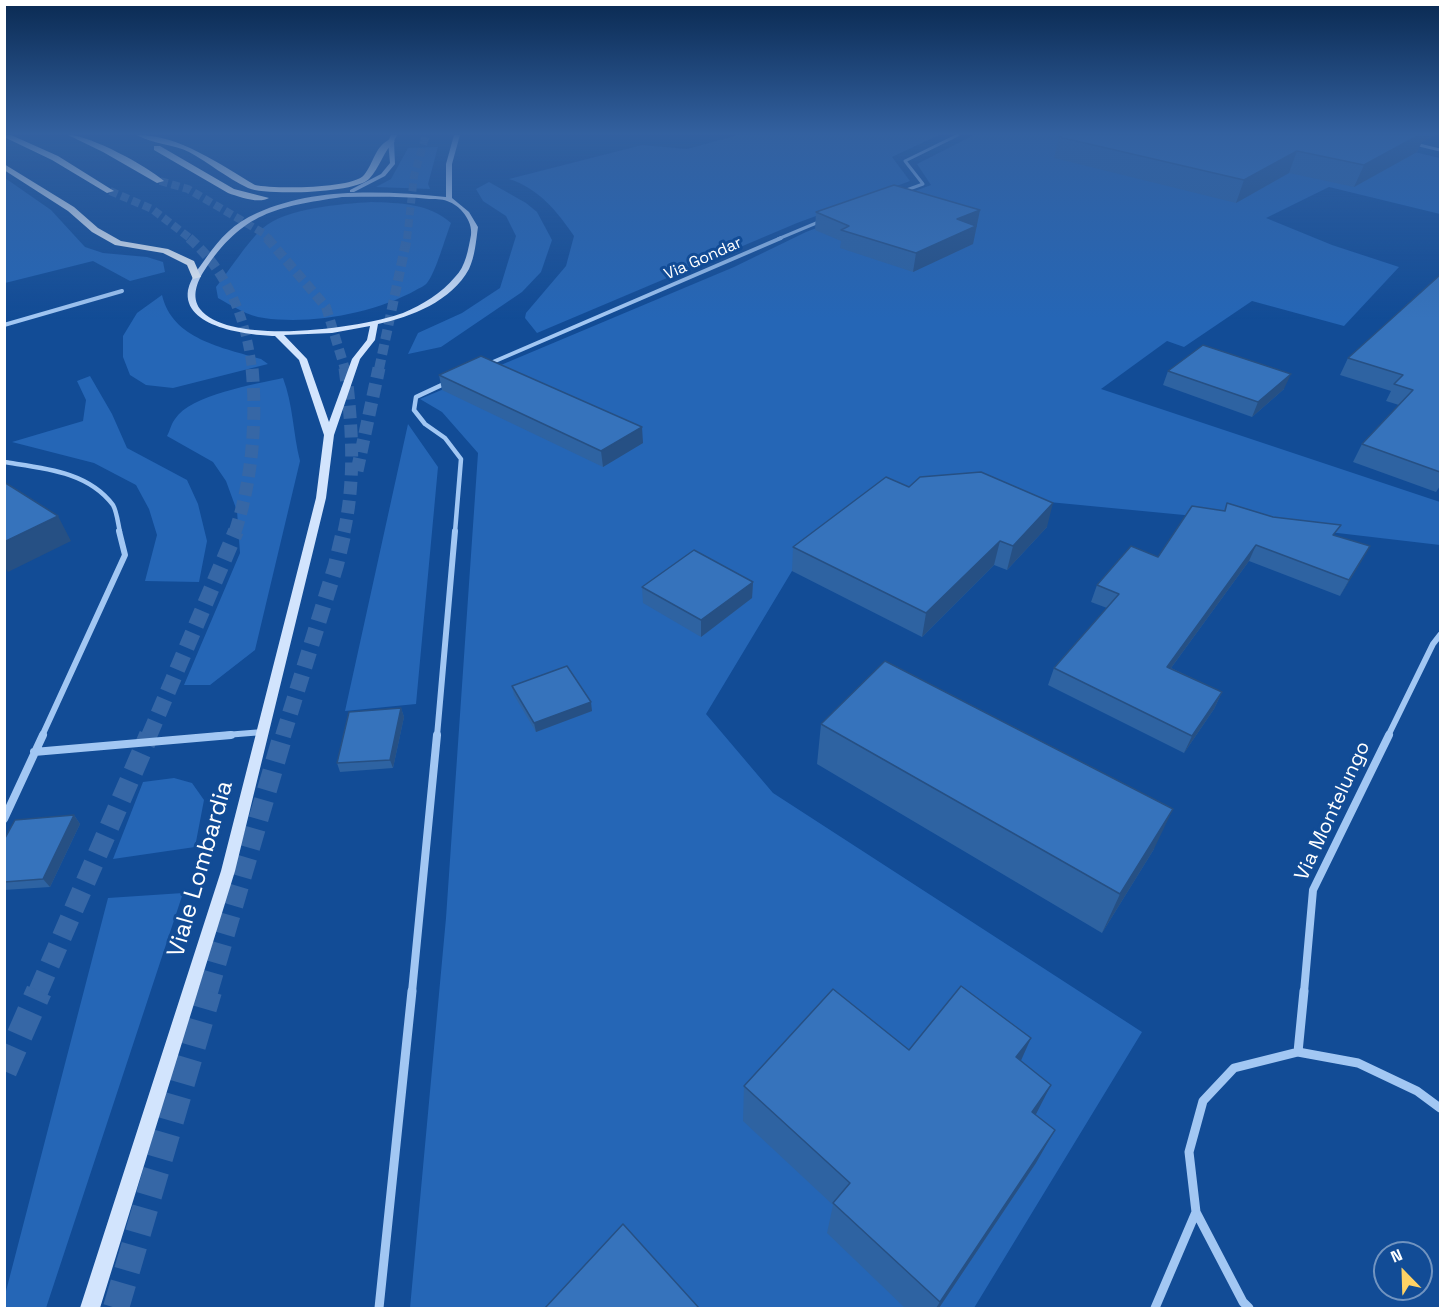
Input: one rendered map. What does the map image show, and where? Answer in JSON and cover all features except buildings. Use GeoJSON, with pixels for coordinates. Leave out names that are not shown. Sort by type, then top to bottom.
{"type":"FeatureCollection","features":[{"type":"Feature","properties":{"kind":"highway"},"geometry":{"type":"LineString","coordinates":[[51,196],[71,209],[95,230],[118,243],[165,251],[191,263],[196,277]]}},
{"type":"Feature","properties":{"kind":"highway"},"geometry":{"type":"LineString","coordinates":[[260,196],[314,200]]}},
{"type":"Feature","properties":{"kind":"main road"},"geometry":{"type":"LineString","coordinates":[[335,196],[256,216],[237,226],[215,249],[196,277],[190,292],[194,304],[202,315],[234,330],[277,333],[374,324],[405,314],[430,302],[464,271],[475,227],[467,213],[449,200],[417,196]]}},
{"type":"Feature","properties":{"kind":"main road","name":"Viale Lombardia"},"geometry":{"type":"LineString","coordinates":[[90,1308],[228,871],[321,498],[329,435],[356,359],[371,340],[374,324]]}},
{"type":"Feature","properties":{"kind":"main road","name":"Viale Lombardia"},"geometry":{"type":"LineString","coordinates":[[277,333],[303,359],[329,435]]}},
{"type":"Feature","properties":{"kind":"street","name":"Via Gondar"},"geometry":{"type":"LineString","coordinates":[[475,370],[828,218]]}},
{"type":"Feature","properties":{"kind":"street"},"geometry":{"type":"LineString","coordinates":[[4,325],[122,291]]}},
{"type":"Feature","properties":{"kind":"street"},"geometry":{"type":"LineString","coordinates":[[379,1308],[426,860],[461,459],[445,438],[425,423],[414,410],[416,397],[456,379]]}},
{"type":"Feature","properties":{"kind":"street"},"geometry":{"type":"LineString","coordinates":[[4,462],[54,470],[92,484],[114,507],[125,555],[4,819]]}},
{"type":"Feature","properties":{"kind":"street","name":"Via Montelungo"},"geometry":{"type":"LineString","coordinates":[[1298,1052],[1313,890],[1433,644],[1440,635]]}},
{"type":"Feature","properties":{"kind":"street"},"geometry":{"type":"LineString","coordinates":[[34,752],[263,732]]}},
{"type":"Feature","properties":{"kind":"street"},"geometry":{"type":"LineString","coordinates":[[1249,1308],[1243,1302],[1196,1212],[1189,1152],[1203,1101],[1233,1068],[1298,1052],[1358,1063],[1417,1091],[1440,1108]]}},
{"type":"Feature","properties":{"kind":"street"},"geometry":{"type":"LineString","coordinates":[[1155,1308],[1196,1212]]}},
{"type":"Feature","properties":{"kind":"shaded area"},"geometry":{"type":"Polygon","coordinates":[[[5,196],[31,196],[51,210],[85,247],[103,253],[147,257],[163,262],[165,272],[130,281],[93,261],[5,283],[5,196]]]}},
{"type":"Feature","properties":{"kind":"shaded area"},"geometry":{"type":"Polygon","coordinates":[[[480,196],[514,196],[537,212],[552,240],[541,272],[522,292],[441,347],[408,354],[418,333],[462,313],[500,288],[516,236],[506,216],[483,201],[480,196]]]}},
{"type":"Feature","properties":{"kind":"shaded area"},"geometry":{"type":"Polygon","coordinates":[[[540,196],[869,196],[797,223],[537,333],[525,318],[526,313],[566,266],[574,236],[540,196]]]}},
{"type":"Feature","properties":{"kind":"shaded area"},"geometry":{"type":"Polygon","coordinates":[[[901,196],[1310,196],[1266,218],[1332,245],[1399,267],[1344,326],[1252,301],[1184,347],[1167,341],[1101,389],[1440,502],[1440,545],[1184,515],[976,495],[825,546],[792,571],[706,714],[773,793],[1142,1032],[974,1308],[410,1308],[446,918],[478,453],[442,412],[420,399],[734,267],[806,232],[901,196]]]}},
{"type":"Feature","properties":{"kind":"shaded area"},"geometry":{"type":"Polygon","coordinates":[[[1367,196],[1440,196],[1440,214],[1367,196]]]}},
{"type":"Feature","properties":{"kind":"shaded area"},"geometry":{"type":"Polygon","coordinates":[[[371,202],[413,205],[433,211],[451,223],[434,271],[423,286],[400,298],[362,311],[302,320],[258,317],[218,298],[216,287],[251,241],[273,221],[314,208],[371,202]]]}},
{"type":"Feature","properties":{"kind":"shaded area"},"geometry":{"type":"Polygon","coordinates":[[[162,295],[176,322],[188,332],[216,346],[261,359],[268,364],[173,388],[146,385],[130,375],[123,357],[123,336],[137,313],[162,295]]]}},
{"type":"Feature","properties":{"kind":"shaded area"},"geometry":{"type":"Polygon","coordinates":[[[90,376],[112,414],[127,448],[187,480],[198,504],[207,541],[199,582],[145,581],[157,535],[149,509],[136,485],[94,463],[12,442],[83,421],[86,400],[77,381],[90,376]]]}},
{"type":"Feature","properties":{"kind":"shaded area"},"geometry":{"type":"Polygon","coordinates":[[[283,378],[289,398],[300,461],[255,650],[210,685],[184,685],[240,553],[237,511],[226,481],[213,462],[167,436],[175,419],[194,403],[241,387],[283,378]]]}},
{"type":"Feature","properties":{"kind":"shaded area"},"geometry":{"type":"Polygon","coordinates":[[[408,424],[438,467],[416,704],[345,711],[408,424]]]}},
{"type":"Feature","properties":{"kind":"shaded area"},"geometry":{"type":"Polygon","coordinates":[[[174,778],[192,783],[204,800],[195,847],[113,859],[143,782],[174,778]]]}},
{"type":"Feature","properties":{"kind":"shaded area"},"geometry":{"type":"Polygon","coordinates":[[[183,893],[46,1308],[5,1308],[5,1295],[108,898],[183,893]]]}},
{"type":"Feature","properties":{"kind":"tunnel"},"geometry":{"type":"LineString","coordinates":[[122,196],[152,209],[191,239]]}},
{"type":"Feature","properties":{"kind":"tunnel"},"geometry":{"type":"LineString","coordinates":[[200,196],[263,233],[269,239]]}},
{"type":"Feature","properties":{"kind":"tunnel"},"geometry":{"type":"LineString","coordinates":[[407,239],[412,196]]}},
{"type":"Feature","properties":{"kind":"tunnel"},"geometry":{"type":"LineString","coordinates":[[189,238],[203,251],[233,298],[245,332],[252,369]]}},
{"type":"Feature","properties":{"kind":"tunnel"},"geometry":{"type":"LineString","coordinates":[[267,238],[326,307],[345,369]]}},
{"type":"Feature","properties":{"kind":"tunnel"},"geometry":{"type":"LineString","coordinates":[[379,369],[407,238]]}},
{"type":"Feature","properties":{"kind":"tunnel"},"geometry":{"type":"LineString","coordinates":[[235,532],[246,493],[252,451],[254,409],[252,368]]}},
{"type":"Feature","properties":{"kind":"tunnel"},"geometry":{"type":"LineString","coordinates":[[344,532],[348,512],[352,450],[345,368]]}},
{"type":"Feature","properties":{"kind":"tunnel"},"geometry":{"type":"LineString","coordinates":[[357,471],[379,368]]}},
{"type":"Feature","properties":{"kind":"tunnel"},"geometry":{"type":"LineString","coordinates":[[149,736],[236,531]]}},
{"type":"Feature","properties":{"kind":"tunnel"},"geometry":{"type":"LineString","coordinates":[[283,736],[336,565],[344,531]]}},
{"type":"Feature","properties":{"kind":"tunnel"},"geometry":{"type":"LineString","coordinates":[[38,992],[149,735]]}},
{"type":"Feature","properties":{"kind":"tunnel"},"geometry":{"type":"LineString","coordinates":[[208,992],[283,735]]}},
{"type":"Feature","properties":{"kind":"tunnel"},"geometry":{"type":"LineString","coordinates":[[4,1071],[39,991]]}},
{"type":"Feature","properties":{"kind":"tunnel"},"geometry":{"type":"LineString","coordinates":[[116,1308],[209,991]]}}]}
